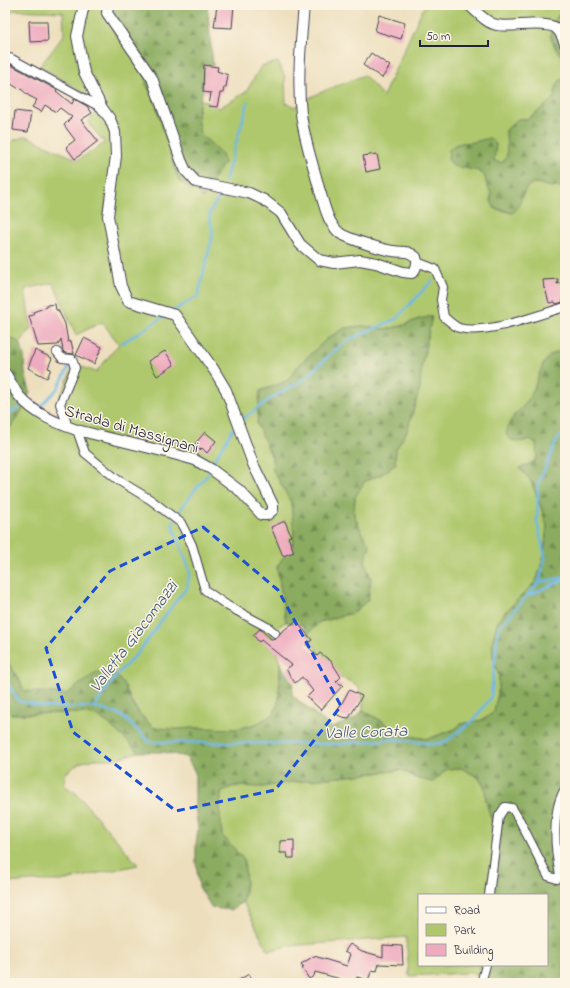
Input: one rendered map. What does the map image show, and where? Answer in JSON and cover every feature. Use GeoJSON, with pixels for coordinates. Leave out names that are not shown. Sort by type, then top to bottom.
{"type":"FeatureCollection","features":[{"type":"Feature","properties":{"kind":"street","name":"Strada di Massignani"},"geometry":{"type":"LineString","coordinates":[[5,373],[19,397],[40,415],[77,430],[195,460],[211,469],[239,490],[262,515],[267,515],[273,510],[273,505],[242,438],[226,390],[214,370],[175,315],[128,301],[120,286],[108,216],[116,156],[115,132],[110,119],[102,108],[84,72],[77,36],[84,5]]}},
{"type":"Feature","properties":{"kind":"street"},"geometry":{"type":"LineString","coordinates":[[108,5],[107,13],[152,78],[181,160],[186,171],[196,182],[249,193],[264,200],[281,213],[300,244],[319,260],[334,263],[360,260],[376,263],[403,272],[412,273],[417,265],[416,257],[404,251],[394,252],[342,234],[333,226],[326,212],[304,133],[301,114],[299,59],[304,5]]}},
{"type":"Feature","properties":{"kind":"street"},"geometry":{"type":"LineString","coordinates":[[469,5],[487,21],[496,25],[542,25],[554,27],[561,33],[565,44]]}},
{"type":"Feature","properties":{"kind":"street"},"geometry":{"type":"LineString","coordinates":[[5,63],[10,58],[102,108]]}},
{"type":"Feature","properties":{"kind":"street"},"geometry":{"type":"LineString","coordinates":[[417,265],[435,269],[443,287],[441,300],[444,317],[458,328],[485,329],[530,318],[565,306]]}},
{"type":"Feature","properties":{"kind":"street"},"geometry":{"type":"LineString","coordinates":[[57,352],[62,358],[72,359],[75,368],[60,404],[67,427]]}},
{"type":"Feature","properties":{"kind":"street"},"geometry":{"type":"LineString","coordinates":[[77,430],[85,454],[118,480],[151,500],[181,523],[192,545],[205,590],[228,606],[269,628],[275,633]]}},
{"type":"Feature","properties":{"kind":"street"},"geometry":{"type":"LineString","coordinates":[[489,894],[499,816],[505,807],[512,808],[548,876],[557,879],[560,875],[556,854],[555,831],[558,807],[565,789]]}},
{"type":"Feature","properties":{"kind":"street"},"geometry":{"type":"LineString","coordinates":[[481,983],[486,966]]}},
{"type":"Feature","properties":{"kind":"highlighted area"},"geometry":{"type":"Polygon","coordinates":[[[203,527],[278,590],[341,706],[275,790],[176,811],[73,732],[46,648],[110,571],[203,527]]]}},
{"type":"Feature","properties":{"kind":"green space"},"geometry":{"type":"Polygon","coordinates":[[[5,5],[107,5],[140,60],[151,95],[155,101],[177,176],[180,182],[196,191],[212,184],[216,174],[224,163],[222,154],[200,134],[197,118],[200,99],[219,108],[246,92],[261,66],[278,62],[285,77],[286,103],[295,107],[320,93],[364,75],[383,96],[423,8],[427,5],[565,5],[565,12],[558,15],[551,29],[551,38],[554,46],[564,60],[565,64],[565,77],[559,81],[555,97],[527,119],[518,119],[506,130],[507,156],[502,163],[494,161],[496,144],[490,138],[457,144],[451,148],[448,159],[462,168],[471,168],[479,171],[485,177],[487,186],[491,193],[491,201],[495,209],[512,213],[518,208],[524,191],[530,185],[538,183],[546,186],[563,187],[565,185],[565,351],[552,355],[547,360],[539,374],[529,398],[523,407],[513,416],[522,442],[530,439],[536,442],[537,453],[535,460],[520,469],[530,479],[547,525],[544,555],[537,580],[507,610],[497,623],[493,658],[499,676],[498,693],[494,712],[483,720],[462,724],[455,729],[428,739],[408,736],[394,731],[385,723],[363,710],[363,697],[357,685],[341,677],[325,665],[308,634],[319,622],[332,619],[371,579],[365,561],[369,546],[354,515],[355,497],[365,481],[380,475],[395,465],[396,449],[407,431],[420,388],[421,369],[432,316],[416,320],[402,326],[385,329],[363,326],[345,328],[328,338],[299,365],[287,381],[260,391],[257,424],[272,457],[273,470],[291,502],[294,533],[293,543],[277,567],[286,622],[272,631],[280,662],[279,699],[274,714],[256,724],[237,729],[154,728],[136,709],[125,686],[76,689],[66,694],[24,691],[19,679],[5,658],[5,435],[25,406],[61,424],[60,397],[74,364],[96,372],[119,344],[102,322],[76,335],[53,283],[25,289],[31,328],[20,343],[9,337],[5,341],[5,167],[12,141],[26,136],[78,160],[105,143],[87,122],[98,111],[90,97],[40,66],[64,35],[63,12],[14,10],[5,20],[5,5]]]}},
{"type":"Feature","properties":{"kind":"green space"},"geometry":{"type":"Polygon","coordinates":[[[107,5],[207,5],[213,65],[200,99],[197,118],[200,134],[222,154],[224,163],[203,199],[196,191],[180,182],[155,101],[146,84],[146,73],[140,60],[115,34],[107,5]]]}},
{"type":"Feature","properties":{"kind":"green space"},"geometry":{"type":"Polygon","coordinates":[[[565,12],[565,64],[553,42],[551,32],[554,20],[565,12]]]}},
{"type":"Feature","properties":{"kind":"green space"},"geometry":{"type":"Polygon","coordinates":[[[565,77],[565,185],[563,187],[553,187],[538,183],[529,185],[524,192],[519,207],[512,213],[495,209],[491,201],[491,193],[487,186],[485,177],[479,171],[453,166],[448,159],[449,150],[461,143],[474,142],[490,138],[496,144],[494,161],[502,163],[507,156],[506,130],[518,119],[527,119],[555,97],[557,86],[565,77]]]}},
{"type":"Feature","properties":{"kind":"green space"},"geometry":{"type":"Polygon","coordinates":[[[432,316],[421,369],[420,388],[407,431],[396,449],[395,465],[380,475],[365,481],[355,497],[354,515],[370,546],[365,561],[371,579],[368,600],[353,613],[319,622],[308,634],[302,625],[286,622],[277,567],[293,543],[294,533],[291,502],[273,470],[272,457],[257,424],[260,391],[287,381],[299,365],[328,338],[345,328],[363,326],[385,329],[402,326],[416,320],[432,316]]]}},
{"type":"Feature","properties":{"kind":"green space"},"geometry":{"type":"Polygon","coordinates":[[[9,337],[20,343],[24,356],[25,373],[30,391],[25,406],[5,435],[5,341],[9,337]]]}},
{"type":"Feature","properties":{"kind":"green space"},"geometry":{"type":"Polygon","coordinates":[[[560,351],[565,351],[565,983],[494,983],[486,976],[480,974],[479,966],[548,966],[548,894],[487,894],[494,845],[493,825],[486,801],[485,788],[478,777],[461,768],[447,769],[433,782],[416,778],[402,770],[285,783],[263,787],[234,786],[221,792],[220,815],[222,835],[244,860],[246,883],[243,902],[231,910],[212,908],[199,887],[196,862],[198,829],[195,806],[195,772],[186,757],[163,752],[139,752],[108,723],[97,716],[84,713],[11,714],[5,708],[5,658],[19,679],[24,691],[66,694],[97,672],[114,673],[125,686],[130,701],[141,716],[154,728],[237,729],[256,724],[274,714],[279,699],[280,662],[293,683],[292,695],[332,728],[355,718],[363,710],[385,723],[394,731],[408,736],[428,739],[455,729],[461,724],[483,720],[494,712],[498,693],[499,676],[493,658],[492,642],[497,623],[507,610],[537,580],[544,555],[547,526],[530,480],[520,468],[534,462],[537,457],[536,443],[530,439],[520,442],[514,441],[506,435],[510,422],[527,402],[540,371],[549,356],[560,351]]]}},
{"type":"Feature","properties":{"kind":"green space"},"geometry":{"type":"Polygon","coordinates":[[[5,708],[11,714],[84,713],[97,716],[108,723],[139,752],[115,759],[94,759],[79,763],[66,773],[64,785],[78,795],[138,865],[61,881],[5,883],[5,708]]]}},
{"type":"Feature","properties":{"kind":"green space"},"geometry":{"type":"Polygon","coordinates":[[[461,768],[478,777],[485,788],[486,801],[493,825],[494,845],[487,894],[418,894],[418,966],[479,966],[480,974],[466,973],[409,976],[406,937],[287,946],[268,951],[243,902],[246,883],[244,860],[222,835],[220,815],[221,792],[234,786],[263,787],[285,783],[402,770],[416,778],[433,782],[447,769],[461,768]]]}},
{"type":"Feature","properties":{"kind":"building"},"geometry":{"type":"Polygon","coordinates":[[[217,5],[234,5],[232,28],[214,27],[217,5]]]}},
{"type":"Feature","properties":{"kind":"building"},"geometry":{"type":"Polygon","coordinates":[[[379,15],[405,23],[401,39],[375,31],[379,15]]]}},
{"type":"Feature","properties":{"kind":"building"},"geometry":{"type":"Polygon","coordinates":[[[29,21],[47,21],[48,41],[30,42],[29,21]]]}},
{"type":"Feature","properties":{"kind":"building"},"geometry":{"type":"Polygon","coordinates":[[[371,53],[390,66],[382,78],[363,65],[371,53]]]}},
{"type":"Feature","properties":{"kind":"building"},"geometry":{"type":"Polygon","coordinates":[[[11,65],[57,90],[56,91],[72,104],[74,99],[87,106],[92,113],[81,120],[98,141],[75,159],[66,147],[75,140],[64,125],[72,117],[60,108],[56,112],[45,105],[41,112],[32,107],[37,100],[5,80],[5,71],[11,65]]]}},
{"type":"Feature","properties":{"kind":"building"},"geometry":{"type":"Polygon","coordinates":[[[204,65],[218,67],[217,71],[228,75],[226,87],[224,87],[223,93],[220,93],[217,107],[209,106],[211,93],[203,92],[204,65]]]}},
{"type":"Feature","properties":{"kind":"building"},"geometry":{"type":"Polygon","coordinates":[[[15,111],[31,113],[28,132],[13,130],[15,111]]]}},
{"type":"Feature","properties":{"kind":"building"},"geometry":{"type":"Polygon","coordinates":[[[377,154],[380,169],[366,172],[363,156],[377,154]]]}},
{"type":"Feature","properties":{"kind":"building"},"geometry":{"type":"Polygon","coordinates":[[[558,279],[557,284],[565,282],[565,299],[563,299],[563,302],[556,304],[555,302],[549,303],[545,288],[544,289],[543,280],[558,279]]]}},
{"type":"Feature","properties":{"kind":"building"},"geometry":{"type":"Polygon","coordinates":[[[55,304],[56,310],[58,310],[65,324],[68,342],[71,341],[74,354],[65,353],[63,351],[61,339],[58,345],[38,346],[29,316],[34,315],[33,312],[47,307],[47,305],[55,304]]]}},
{"type":"Feature","properties":{"kind":"building"},"geometry":{"type":"Polygon","coordinates":[[[84,338],[102,347],[94,364],[76,355],[84,338]]]}},
{"type":"Feature","properties":{"kind":"building"},"geometry":{"type":"Polygon","coordinates":[[[35,350],[52,358],[48,368],[51,369],[47,378],[28,368],[35,350]]]}},
{"type":"Feature","properties":{"kind":"building"},"geometry":{"type":"Polygon","coordinates":[[[165,351],[174,365],[157,376],[148,361],[165,351]]]}},
{"type":"Feature","properties":{"kind":"building"},"geometry":{"type":"Polygon","coordinates":[[[205,432],[216,441],[207,453],[202,448],[200,450],[194,445],[205,432]]]}},
{"type":"Feature","properties":{"kind":"building"},"geometry":{"type":"Polygon","coordinates":[[[285,521],[291,536],[288,537],[294,552],[283,556],[271,527],[285,521]]]}},
{"type":"Feature","properties":{"kind":"building"},"geometry":{"type":"Polygon","coordinates":[[[296,621],[312,640],[306,644],[317,656],[320,653],[331,661],[341,677],[336,682],[343,685],[321,710],[307,697],[313,691],[302,677],[295,683],[286,669],[292,665],[261,640],[259,642],[253,635],[260,629],[271,639],[277,638],[280,633],[296,621]]]}},
{"type":"Feature","properties":{"kind":"building"},"geometry":{"type":"Polygon","coordinates":[[[349,690],[362,696],[349,718],[336,714],[349,690]]]}},
{"type":"Feature","properties":{"kind":"building"},"geometry":{"type":"Polygon","coordinates":[[[294,840],[294,858],[288,858],[287,853],[280,853],[280,841],[294,840]]]}},
{"type":"Feature","properties":{"kind":"building"},"geometry":{"type":"Polygon","coordinates":[[[350,944],[362,951],[383,957],[383,945],[402,946],[403,965],[379,964],[377,971],[372,970],[368,980],[357,977],[355,983],[315,972],[314,976],[309,979],[302,968],[304,967],[301,964],[314,956],[347,966],[351,954],[345,951],[350,944]]]}},
{"type":"Feature","properties":{"kind":"building"},"geometry":{"type":"Polygon","coordinates":[[[249,974],[254,983],[234,983],[249,974]]]}},
{"type":"Feature","properties":{"kind":"waterway"},"geometry":{"type":"LineString","coordinates":[[225,181],[248,102]]}},
{"type":"Feature","properties":{"kind":"waterway"},"geometry":{"type":"LineString","coordinates":[[173,311],[198,296],[213,233],[209,214],[221,194]]}},
{"type":"Feature","properties":{"kind":"waterway","name":"Valletta Giacomazzi"},"geometry":{"type":"LineString","coordinates":[[241,420],[270,399],[306,378],[328,356],[348,340],[396,319],[432,281]]}},
{"type":"Feature","properties":{"kind":"waterway"},"geometry":{"type":"LineString","coordinates":[[122,343],[165,316]]}},
{"type":"Feature","properties":{"kind":"waterway"},"geometry":{"type":"LineString","coordinates":[[41,406],[58,388],[69,367]]}},
{"type":"Feature","properties":{"kind":"waterway"},"geometry":{"type":"LineString","coordinates":[[5,416],[19,408]]}},
{"type":"Feature","properties":{"kind":"waterway","name":"Valletta Giacomazzi"},"geometry":{"type":"LineString","coordinates":[[213,462],[233,429]]}},
{"type":"Feature","properties":{"kind":"waterway","name":"Valle Corata"},"geometry":{"type":"LineString","coordinates":[[5,680],[19,701],[45,707],[94,707],[121,715],[150,742],[338,744],[395,739],[433,744],[445,742],[474,720],[491,697],[498,629],[539,582],[545,557],[537,522],[538,484],[557,440],[565,431]]}},
{"type":"Feature","properties":{"kind":"waterway","name":"Valletta Giacomazzi"},"geometry":{"type":"LineString","coordinates":[[94,707],[120,671],[138,653],[187,588],[190,571],[172,524],[185,503],[208,474]]}},
{"type":"Feature","properties":{"kind":"waterway"},"geometry":{"type":"LineString","coordinates":[[539,582],[565,577]]}},
{"type":"Feature","properties":{"kind":"waterway"},"geometry":{"type":"LineString","coordinates":[[529,595],[565,579]]}}]}
